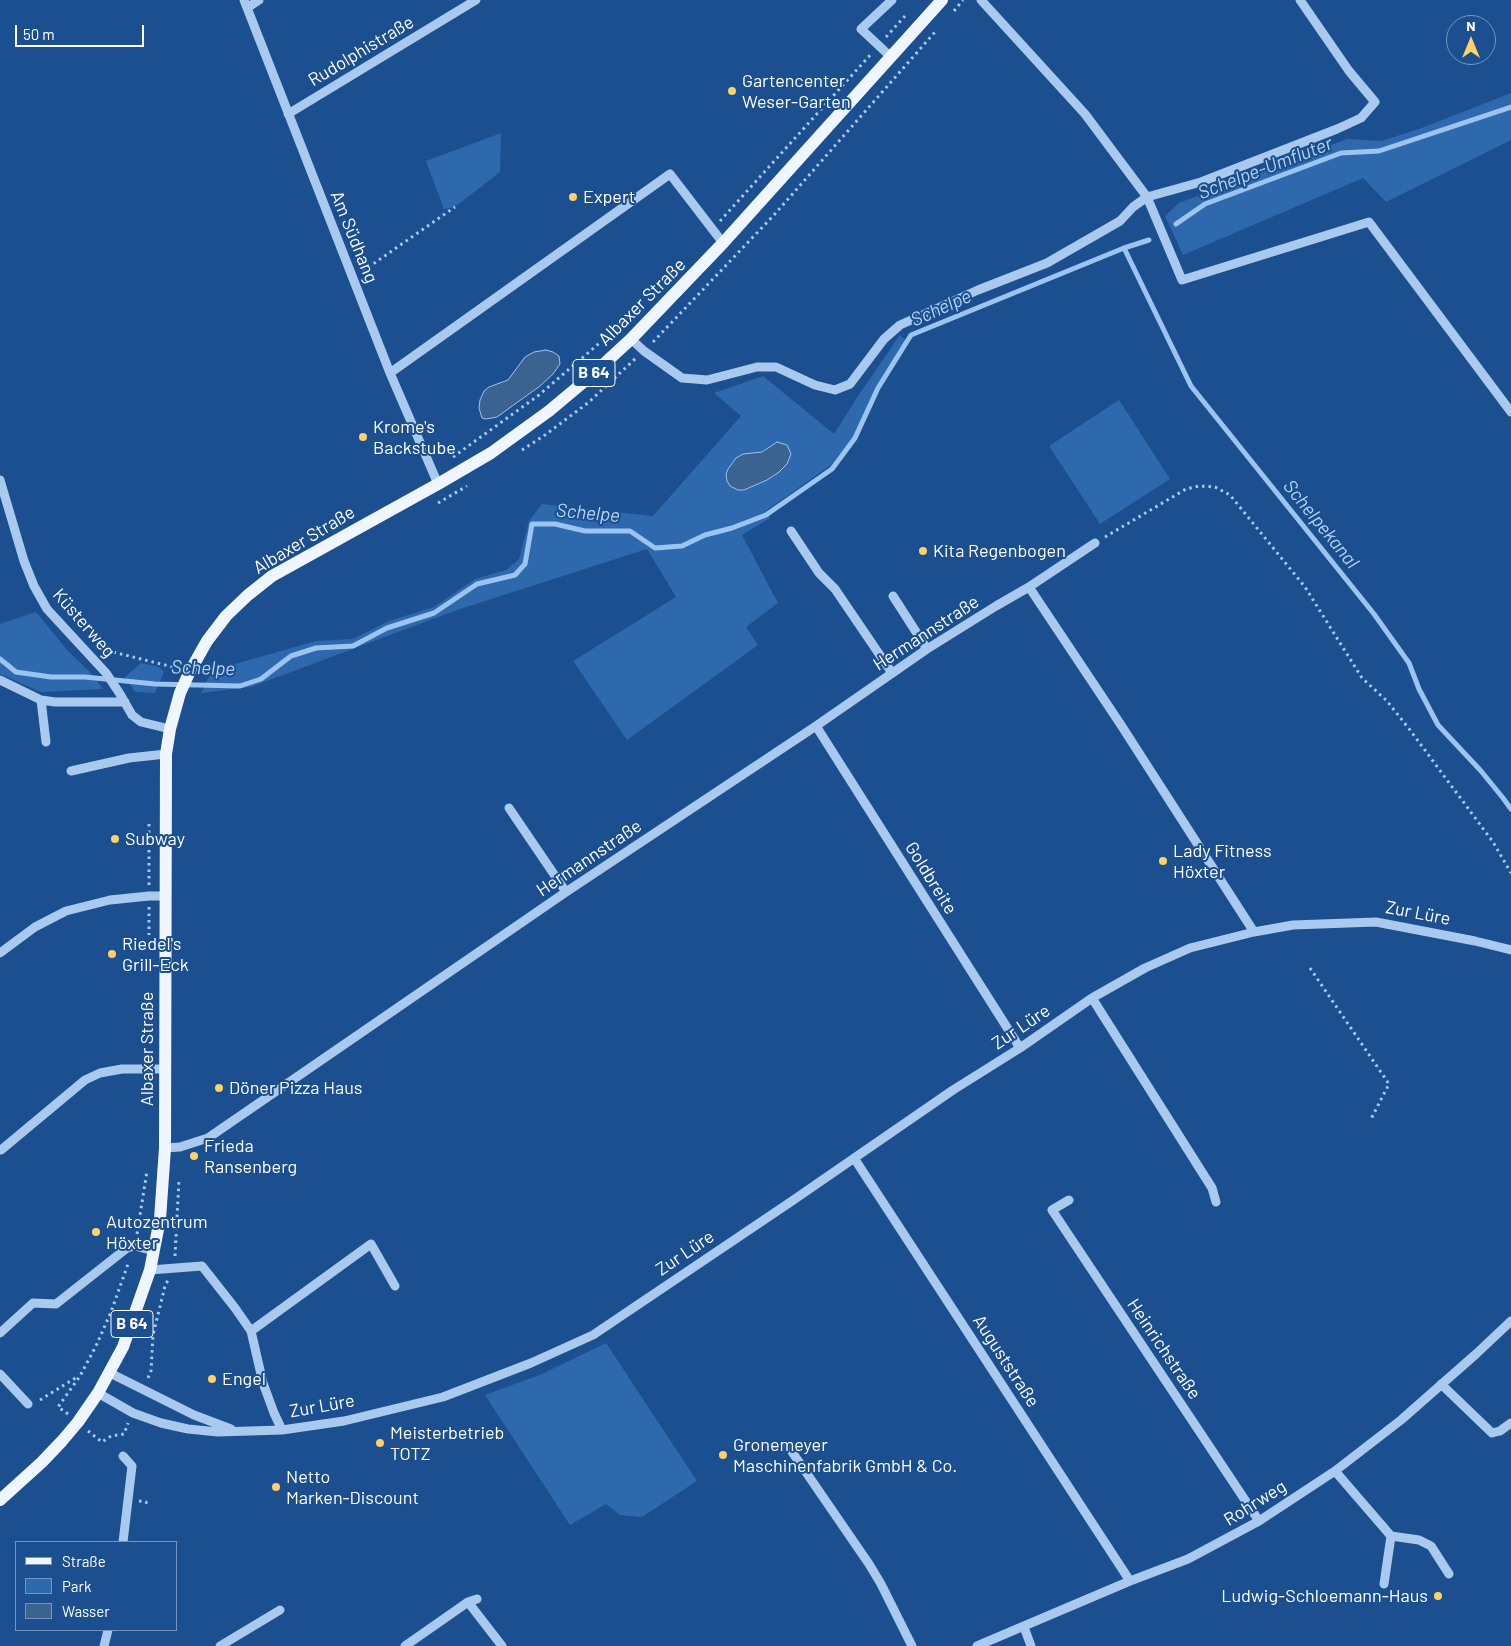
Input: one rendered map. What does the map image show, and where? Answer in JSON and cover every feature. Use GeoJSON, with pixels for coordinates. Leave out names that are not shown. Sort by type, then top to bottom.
{"type":"FeatureCollection","features":[{"type":"Feature","properties":{"kind":"main road","name":"Albaxer Straße"},"geometry":{"type":"LineString","coordinates":[[0,1500],[62,1441],[98,1393],[131,1328],[150,1270],[160,1219],[165,1148],[164,896],[166,754],[170,729],[180,694],[189,673],[207,641],[226,616],[248,594],[266,580],[491,453],[549,411],[592,375],[632,339],[723,244],[942,0]]}},
{"type":"Feature","properties":{"kind":"street"},"geometry":{"type":"LineString","coordinates":[[245,4],[259,0]]}},
{"type":"Feature","properties":{"kind":"street","name":"Rudolphistraße"},"geometry":{"type":"LineString","coordinates":[[288,114],[476,0]]}},
{"type":"Feature","properties":{"kind":"street"},"geometry":{"type":"LineString","coordinates":[[891,57],[861,29],[892,0]]}},
{"type":"Feature","properties":{"kind":"street"},"geometry":{"type":"LineString","coordinates":[[981,0],[1085,114],[1147,196],[1182,280],[1369,222],[1511,412]]}},
{"type":"Feature","properties":{"kind":"street"},"geometry":{"type":"LineString","coordinates":[[632,339],[644,351],[682,378],[707,380],[757,367],[776,367],[815,385],[835,390],[850,384],[884,339],[900,325],[978,290],[1047,264],[1120,221],[1147,196],[1201,182],[1361,118],[1375,102],[1349,71],[1300,0]]}},
{"type":"Feature","properties":{"kind":"street","name":"Am Südhang"},"geometry":{"type":"LineString","coordinates":[[245,4],[390,373],[438,484]]}},
{"type":"Feature","properties":{"kind":"street"},"geometry":{"type":"LineString","coordinates":[[390,373],[670,174],[723,244]]}},
{"type":"Feature","properties":{"kind":"street","name":"Küsterweg"},"geometry":{"type":"LineString","coordinates":[[0,480],[24,561],[34,586],[47,609],[106,673],[132,715],[141,722],[170,729]]}},
{"type":"Feature","properties":{"kind":"street"},"geometry":{"type":"LineString","coordinates":[[791,531],[819,573],[834,589],[892,673]]}},
{"type":"Feature","properties":{"kind":"street","name":"Hermannstraße"},"geometry":{"type":"LineString","coordinates":[[165,1148],[180,1147],[208,1138],[566,892],[816,726],[892,673],[1029,587],[1095,542]]}},
{"type":"Feature","properties":{"kind":"street"},"geometry":{"type":"LineString","coordinates":[[1029,587],[1121,725],[1254,932]]}},
{"type":"Feature","properties":{"kind":"street"},"geometry":{"type":"LineString","coordinates":[[893,596],[927,650]]}},
{"type":"Feature","properties":{"kind":"street"},"geometry":{"type":"LineString","coordinates":[[0,680],[41,700],[55,702],[122,698]]}},
{"type":"Feature","properties":{"kind":"street"},"geometry":{"type":"LineString","coordinates":[[41,700],[46,742]]}},
{"type":"Feature","properties":{"kind":"street","name":"Goldbreite"},"geometry":{"type":"LineString","coordinates":[[816,726],[1020,1048]]}},
{"type":"Feature","properties":{"kind":"street"},"geometry":{"type":"LineString","coordinates":[[70,771],[129,758],[166,754]]}},
{"type":"Feature","properties":{"kind":"street"},"geometry":{"type":"LineString","coordinates":[[509,808],[566,892]]}},
{"type":"Feature","properties":{"kind":"street"},"geometry":{"type":"LineString","coordinates":[[0,952],[34,927],[66,911],[110,900],[164,896]]}},
{"type":"Feature","properties":{"kind":"street","name":"Zur Lüre"},"geometry":{"type":"LineString","coordinates":[[98,1393],[133,1413],[161,1423],[188,1430],[218,1432],[282,1430],[344,1421],[443,1396],[530,1363],[593,1335],[953,1090],[1020,1048],[1092,998],[1145,968],[1190,948],[1294,924],[1376,922],[1475,941],[1511,950]]}},
{"type":"Feature","properties":{"kind":"street"},"geometry":{"type":"LineString","coordinates":[[1092,998],[1212,1188],[1216,1202]]}},
{"type":"Feature","properties":{"kind":"street"},"geometry":{"type":"LineString","coordinates":[[1,1150],[85,1080],[100,1073],[122,1069],[165,1069]]}},
{"type":"Feature","properties":{"kind":"street","name":"Auguststraße"},"geometry":{"type":"LineString","coordinates":[[854,1158],[1130,1581]]}},
{"type":"Feature","properties":{"kind":"street","name":"Heinrichstraße"},"geometry":{"type":"LineString","coordinates":[[1069,1200],[1052,1210],[1259,1521]]}},
{"type":"Feature","properties":{"kind":"street"},"geometry":{"type":"LineString","coordinates":[[251,1331],[371,1244],[395,1286]]}},
{"type":"Feature","properties":{"kind":"street"},"geometry":{"type":"LineString","coordinates":[[0,1333],[34,1303],[56,1304],[128,1248],[135,1246],[154,1251]]}},
{"type":"Feature","properties":{"kind":"street"},"geometry":{"type":"LineString","coordinates":[[150,1270],[202,1266],[236,1308],[251,1331],[263,1383],[282,1430]]}},
{"type":"Feature","properties":{"kind":"street","name":"Rohrweg"},"geometry":{"type":"LineString","coordinates":[[977,1646],[1130,1581],[1188,1559],[1259,1521],[1335,1471],[1401,1420],[1511,1322]]}},
{"type":"Feature","properties":{"kind":"street","name":"Zur Lüre"},"geometry":{"type":"LineString","coordinates":[[110,1372],[152,1395],[203,1419],[220,1426],[251,1432]]}},
{"type":"Feature","properties":{"kind":"street"},"geometry":{"type":"LineString","coordinates":[[0,1374],[28,1404]]}},
{"type":"Feature","properties":{"kind":"street"},"geometry":{"type":"LineString","coordinates":[[1441,1384],[1492,1433],[1500,1431],[1511,1424]]}},
{"type":"Feature","properties":{"kind":"street"},"geometry":{"type":"LineString","coordinates":[[788,1446],[869,1564],[912,1646]]}},
{"type":"Feature","properties":{"kind":"street"},"geometry":{"type":"LineString","coordinates":[[123,1456],[132,1466],[123,1541]]}},
{"type":"Feature","properties":{"kind":"street"},"geometry":{"type":"LineString","coordinates":[[1335,1471],[1391,1536],[1419,1540],[1431,1546],[1449,1574]]}},
{"type":"Feature","properties":{"kind":"street"},"geometry":{"type":"LineString","coordinates":[[1384,1584],[1390,1554],[1391,1536]]}},
{"type":"Feature","properties":{"kind":"street"},"geometry":{"type":"LineString","coordinates":[[405,1646],[473,1601],[502,1646]]}},
{"type":"Feature","properties":{"kind":"street"},"geometry":{"type":"LineString","coordinates":[[220,1646],[280,1610]]}},
{"type":"Feature","properties":{"kind":"street"},"geometry":{"type":"LineString","coordinates":[[1024,1627],[1031,1646]]}},
{"type":"Feature","properties":{"kind":"street"},"geometry":{"type":"LineString","coordinates":[[104,1646],[108,1631]]}},
{"type":"Feature","properties":{"kind":"path"},"geometry":{"type":"LineString","coordinates":[[713,229],[908,13]]}},
{"type":"Feature","properties":{"kind":"path"},"geometry":{"type":"LineString","coordinates":[[353,278],[455,207]]}},
{"type":"Feature","properties":{"kind":"path"},"geometry":{"type":"LineString","coordinates":[[432,471],[539,395],[633,313]]}},
{"type":"Feature","properties":{"kind":"path"},"geometry":{"type":"LineString","coordinates":[[1095,542],[1186,489],[1199,486],[1215,487],[1230,495],[1305,586],[1362,678],[1387,702],[1410,730],[1493,842],[1511,873]]}},
{"type":"Feature","properties":{"kind":"path"},"geometry":{"type":"LineString","coordinates":[[275,556],[298,543]]}},
{"type":"Feature","properties":{"kind":"path"},"geometry":{"type":"LineString","coordinates":[[78,644],[175,666]]}},
{"type":"Feature","properties":{"kind":"path"},"geometry":{"type":"LineString","coordinates":[[1310,968],[1389,1084],[1371,1119]]}},
{"type":"Feature","properties":{"kind":"path"},"geometry":{"type":"LineString","coordinates":[[151,1370],[153,1335],[165,1286],[174,1268],[179,1174]]}},
{"type":"Feature","properties":{"kind":"path"},"geometry":{"type":"LineString","coordinates":[[28,1404],[40,1400],[80,1376]]}},
{"type":"Feature","properties":{"kind":"path"},"geometry":{"type":"LineString","coordinates":[[102,1442],[111,1436],[124,1434]]}},
{"type":"Feature","properties":{"kind":"green space"},"geometry":{"type":"Polygon","coordinates":[[[1511,93],[1511,140],[1386,202],[1363,178],[1183,255],[1165,216],[1179,203],[1347,139],[1381,141],[1419,129],[1511,93]]]}},
{"type":"Feature","properties":{"kind":"green space"},"geometry":{"type":"Polygon","coordinates":[[[501,133],[500,172],[455,207],[444,209],[426,161],[501,133]]]}},
{"type":"Feature","properties":{"kind":"green space"},"geometry":{"type":"Polygon","coordinates":[[[900,335],[906,341],[882,376],[854,436],[831,465],[767,510],[770,518],[742,535],[778,603],[746,627],[758,645],[627,740],[573,661],[676,597],[647,549],[457,610],[251,687],[201,693],[211,673],[221,668],[316,641],[353,639],[389,621],[434,607],[475,579],[506,570],[519,559],[529,521],[542,504],[653,516],[741,416],[714,393],[763,376],[834,434],[900,335]],[[768,448],[762,452],[743,454],[736,458],[728,469],[726,474],[727,481],[767,480],[787,464],[768,448]]]}},
{"type":"Feature","properties":{"kind":"green space"},"geometry":{"type":"Polygon","coordinates":[[[1119,400],[1170,479],[1100,524],[1049,446],[1119,400]]]}},
{"type":"Feature","properties":{"kind":"green space"},"geometry":{"type":"Polygon","coordinates":[[[36,612],[103,689],[41,692],[0,674],[0,624],[36,612]]]}},
{"type":"Feature","properties":{"kind":"green space"},"geometry":{"type":"Polygon","coordinates":[[[141,663],[159,667],[164,672],[155,693],[135,692],[125,677],[141,663]]]}},
{"type":"Feature","properties":{"kind":"green space"},"geometry":{"type":"Polygon","coordinates":[[[606,1343],[697,1481],[642,1517],[620,1515],[606,1504],[570,1525],[485,1395],[542,1374],[606,1343]]]}},
{"type":"Feature","properties":{"kind":"water"},"geometry":{"type":"Polygon","coordinates":[[[546,350],[559,356],[560,364],[553,374],[540,386],[497,417],[482,418],[479,408],[484,391],[489,387],[508,380],[525,357],[534,352],[546,350]]]}},
{"type":"Feature","properties":{"kind":"water"},"geometry":{"type":"Polygon","coordinates":[[[777,442],[787,445],[791,454],[787,464],[779,472],[767,480],[744,490],[738,490],[730,486],[726,474],[736,458],[743,454],[762,452],[777,442]]]}},
{"type":"Feature","properties":{"kind":"waterway","name":"Schelpe-Umfluter"},"geometry":{"type":"LineString","coordinates":[[1176,224],[1205,204],[1341,153],[1379,151],[1511,107]]}},
{"type":"Feature","properties":{"kind":"waterway","name":"Schelpe"},"geometry":{"type":"LineString","coordinates":[[0,659],[16,672],[51,677],[85,677],[155,684],[240,686],[261,679],[291,656],[316,648],[353,646],[387,628],[434,613],[477,584],[515,575],[525,564],[532,524],[555,524],[585,531],[630,531],[655,548],[682,546],[705,535],[732,528],[766,515],[832,469],[855,438],[878,388],[911,335],[1124,248],[1149,240]]}},
{"type":"Feature","properties":{"kind":"waterway","name":"Schelpekanal"},"geometry":{"type":"LineString","coordinates":[[1124,248],[1191,386],[1374,614],[1409,663],[1419,689],[1438,725],[1481,771],[1511,809]]}},
{"type":"Feature","properties":{"kind":"place","name":"Gartencenter Weser-Garten"},"geometry":{"type":"Point","coordinates":[732,91]}},
{"type":"Feature","properties":{"kind":"place","name":"Expert"},"geometry":{"type":"Point","coordinates":[573,197]}},
{"type":"Feature","properties":{"kind":"place","name":"Krome's Backstube"},"geometry":{"type":"Point","coordinates":[363,437]}},
{"type":"Feature","properties":{"kind":"place","name":"Kita Regenbogen"},"geometry":{"type":"Point","coordinates":[923,551]}},
{"type":"Feature","properties":{"kind":"place","name":"Subway"},"geometry":{"type":"Point","coordinates":[115,839]}},
{"type":"Feature","properties":{"kind":"place","name":"Lady Fitness Höxter"},"geometry":{"type":"Point","coordinates":[1163,861]}},
{"type":"Feature","properties":{"kind":"place","name":"Riedel's Grill-Eck"},"geometry":{"type":"Point","coordinates":[112,954]}},
{"type":"Feature","properties":{"kind":"place","name":"Döner Pizza Haus"},"geometry":{"type":"Point","coordinates":[219,1088]}},
{"type":"Feature","properties":{"kind":"place","name":"Frieda Ransenberg"},"geometry":{"type":"Point","coordinates":[194,1156]}},
{"type":"Feature","properties":{"kind":"place","name":"Autozentrum Höxter"},"geometry":{"type":"Point","coordinates":[96,1232]}},
{"type":"Feature","properties":{"kind":"place","name":"Engel"},"geometry":{"type":"Point","coordinates":[212,1379]}},
{"type":"Feature","properties":{"kind":"place","name":"Meisterbetrieb TOTZ"},"geometry":{"type":"Point","coordinates":[380,1443]}},
{"type":"Feature","properties":{"kind":"place","name":"Gronemeyer Maschinenfabrik GmbH & Co."},"geometry":{"type":"Point","coordinates":[723,1455]}},
{"type":"Feature","properties":{"kind":"place","name":"Netto Marken-Discount"},"geometry":{"type":"Point","coordinates":[276,1487]}},
{"type":"Feature","properties":{"kind":"place","name":"Ludwig-Schloemann-Haus"},"geometry":{"type":"Point","coordinates":[1438,1596]}}]}
